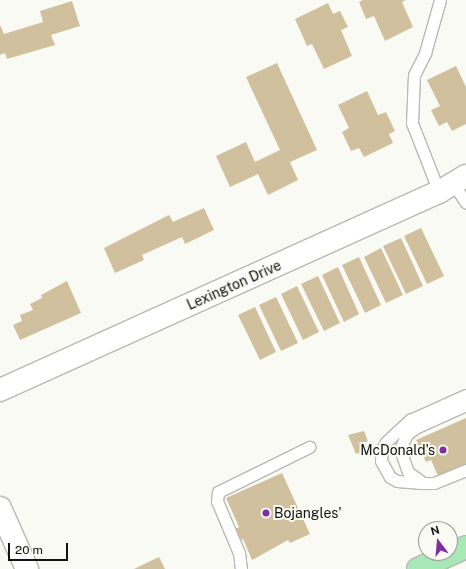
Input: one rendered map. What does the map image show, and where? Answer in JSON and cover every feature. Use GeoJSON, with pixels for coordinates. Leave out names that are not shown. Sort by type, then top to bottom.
{"type":"FeatureCollection","features":[{"type":"Feature","properties":{"kind":"main road"},"geometry":{"type":"LineString","coordinates":[[418,569],[466,547]]}},
{"type":"Feature","properties":{"kind":"street","name":"Lexington Drive"},"geometry":{"type":"LineString","coordinates":[[0,390],[452,183]]}},
{"type":"Feature","properties":{"kind":"street"},"geometry":{"type":"LineString","coordinates":[[0,508],[27,569]]}},
{"type":"Feature","properties":{"kind":"lane"},"geometry":{"type":"LineString","coordinates":[[440,0],[425,53],[414,75],[412,123],[466,203]]}},
{"type":"Feature","properties":{"kind":"lane"},"geometry":{"type":"LineString","coordinates":[[466,395],[410,420],[386,442],[382,449],[381,461],[390,477],[397,482],[434,483],[466,470]]}},
{"type":"Feature","properties":{"kind":"lane"},"geometry":{"type":"LineString","coordinates":[[423,483],[408,472],[401,456],[401,443],[415,428],[466,404]]}},
{"type":"Feature","properties":{"kind":"lane"},"geometry":{"type":"LineString","coordinates":[[241,569],[239,553],[217,501],[218,492],[309,447]]}},
{"type":"Feature","properties":{"kind":"building"},"geometry":{"type":"Polygon","coordinates":[[[363,0],[406,0],[402,2],[413,27],[385,41],[374,16],[366,19],[359,2],[363,0]]]}},
{"type":"Feature","properties":{"kind":"building"},"geometry":{"type":"Polygon","coordinates":[[[72,1],[80,26],[51,35],[55,45],[7,59],[5,53],[0,55],[0,25],[4,34],[43,22],[40,11],[72,1]]]}},
{"type":"Feature","properties":{"kind":"building"},"geometry":{"type":"Polygon","coordinates":[[[328,3],[333,14],[340,11],[348,27],[341,30],[352,56],[324,69],[312,44],[307,46],[295,19],[328,3]]]}},
{"type":"Feature","properties":{"kind":"building"},"geometry":{"type":"Polygon","coordinates":[[[277,63],[317,150],[290,162],[298,180],[268,195],[258,174],[230,187],[216,156],[246,142],[255,162],[280,150],[246,77],[277,63]]]}},
{"type":"Feature","properties":{"kind":"building"},"geometry":{"type":"Polygon","coordinates":[[[456,66],[466,87],[466,124],[452,131],[447,122],[439,126],[431,110],[440,106],[427,80],[456,66]]]}},
{"type":"Feature","properties":{"kind":"building"},"geometry":{"type":"Polygon","coordinates":[[[367,91],[378,115],[386,112],[395,131],[389,134],[393,143],[364,157],[359,148],[351,151],[342,132],[349,128],[338,105],[367,91]]]}},
{"type":"Feature","properties":{"kind":"building"},"geometry":{"type":"Polygon","coordinates":[[[204,208],[214,230],[185,244],[182,237],[142,255],[144,260],[115,273],[104,248],[169,215],[173,222],[204,208]]]}},
{"type":"Feature","properties":{"kind":"building"},"geometry":{"type":"Polygon","coordinates":[[[421,228],[444,276],[427,284],[404,236],[421,228]]]}},
{"type":"Feature","properties":{"kind":"building"},"geometry":{"type":"Polygon","coordinates":[[[401,238],[423,286],[406,294],[383,246],[401,238]]]}},
{"type":"Feature","properties":{"kind":"building"},"geometry":{"type":"Polygon","coordinates":[[[381,248],[403,295],[386,303],[364,257],[381,248]]]}},
{"type":"Feature","properties":{"kind":"building"},"geometry":{"type":"Polygon","coordinates":[[[359,257],[381,305],[365,313],[342,265],[359,257]]]}},
{"type":"Feature","properties":{"kind":"building"},"geometry":{"type":"Polygon","coordinates":[[[338,267],[359,314],[344,322],[322,275],[338,267]]]}},
{"type":"Feature","properties":{"kind":"building"},"geometry":{"type":"Polygon","coordinates":[[[318,276],[340,323],[324,331],[301,284],[318,276]]]}},
{"type":"Feature","properties":{"kind":"building"},"geometry":{"type":"Polygon","coordinates":[[[67,281],[81,313],[20,340],[13,325],[22,321],[20,315],[33,310],[30,304],[42,298],[41,295],[67,281]]]}},
{"type":"Feature","properties":{"kind":"building"},"geometry":{"type":"Polygon","coordinates":[[[297,286],[319,332],[303,340],[281,294],[297,286]]]}},
{"type":"Feature","properties":{"kind":"building"},"geometry":{"type":"Polygon","coordinates":[[[276,297],[298,343],[281,351],[259,305],[276,297]]]}},
{"type":"Feature","properties":{"kind":"building"},"geometry":{"type":"Polygon","coordinates":[[[255,307],[276,352],[260,360],[238,315],[255,307]]]}},
{"type":"Feature","properties":{"kind":"building","name":"McDonald's"},"geometry":{"type":"Polygon","coordinates":[[[466,418],[466,464],[438,476],[431,460],[426,462],[416,440],[466,418]]]}},
{"type":"Feature","properties":{"kind":"building"},"geometry":{"type":"Polygon","coordinates":[[[364,431],[368,441],[361,444],[364,451],[356,454],[348,435],[364,431]]]}},
{"type":"Feature","properties":{"kind":"building","name":"Bojangles'"},"geometry":{"type":"Polygon","coordinates":[[[282,473],[310,534],[290,543],[288,540],[252,560],[243,539],[238,541],[233,530],[239,527],[226,498],[282,473]]]}},
{"type":"Feature","properties":{"kind":"building"},"geometry":{"type":"Polygon","coordinates":[[[159,557],[165,569],[134,569],[159,557]]]}},
{"type":"Feature","properties":{"kind":"place","name":"McDonald's"},"geometry":{"type":"Point","coordinates":[443,450]}},
{"type":"Feature","properties":{"kind":"place","name":"Bojangles'"},"geometry":{"type":"Point","coordinates":[266,513]}}]}
